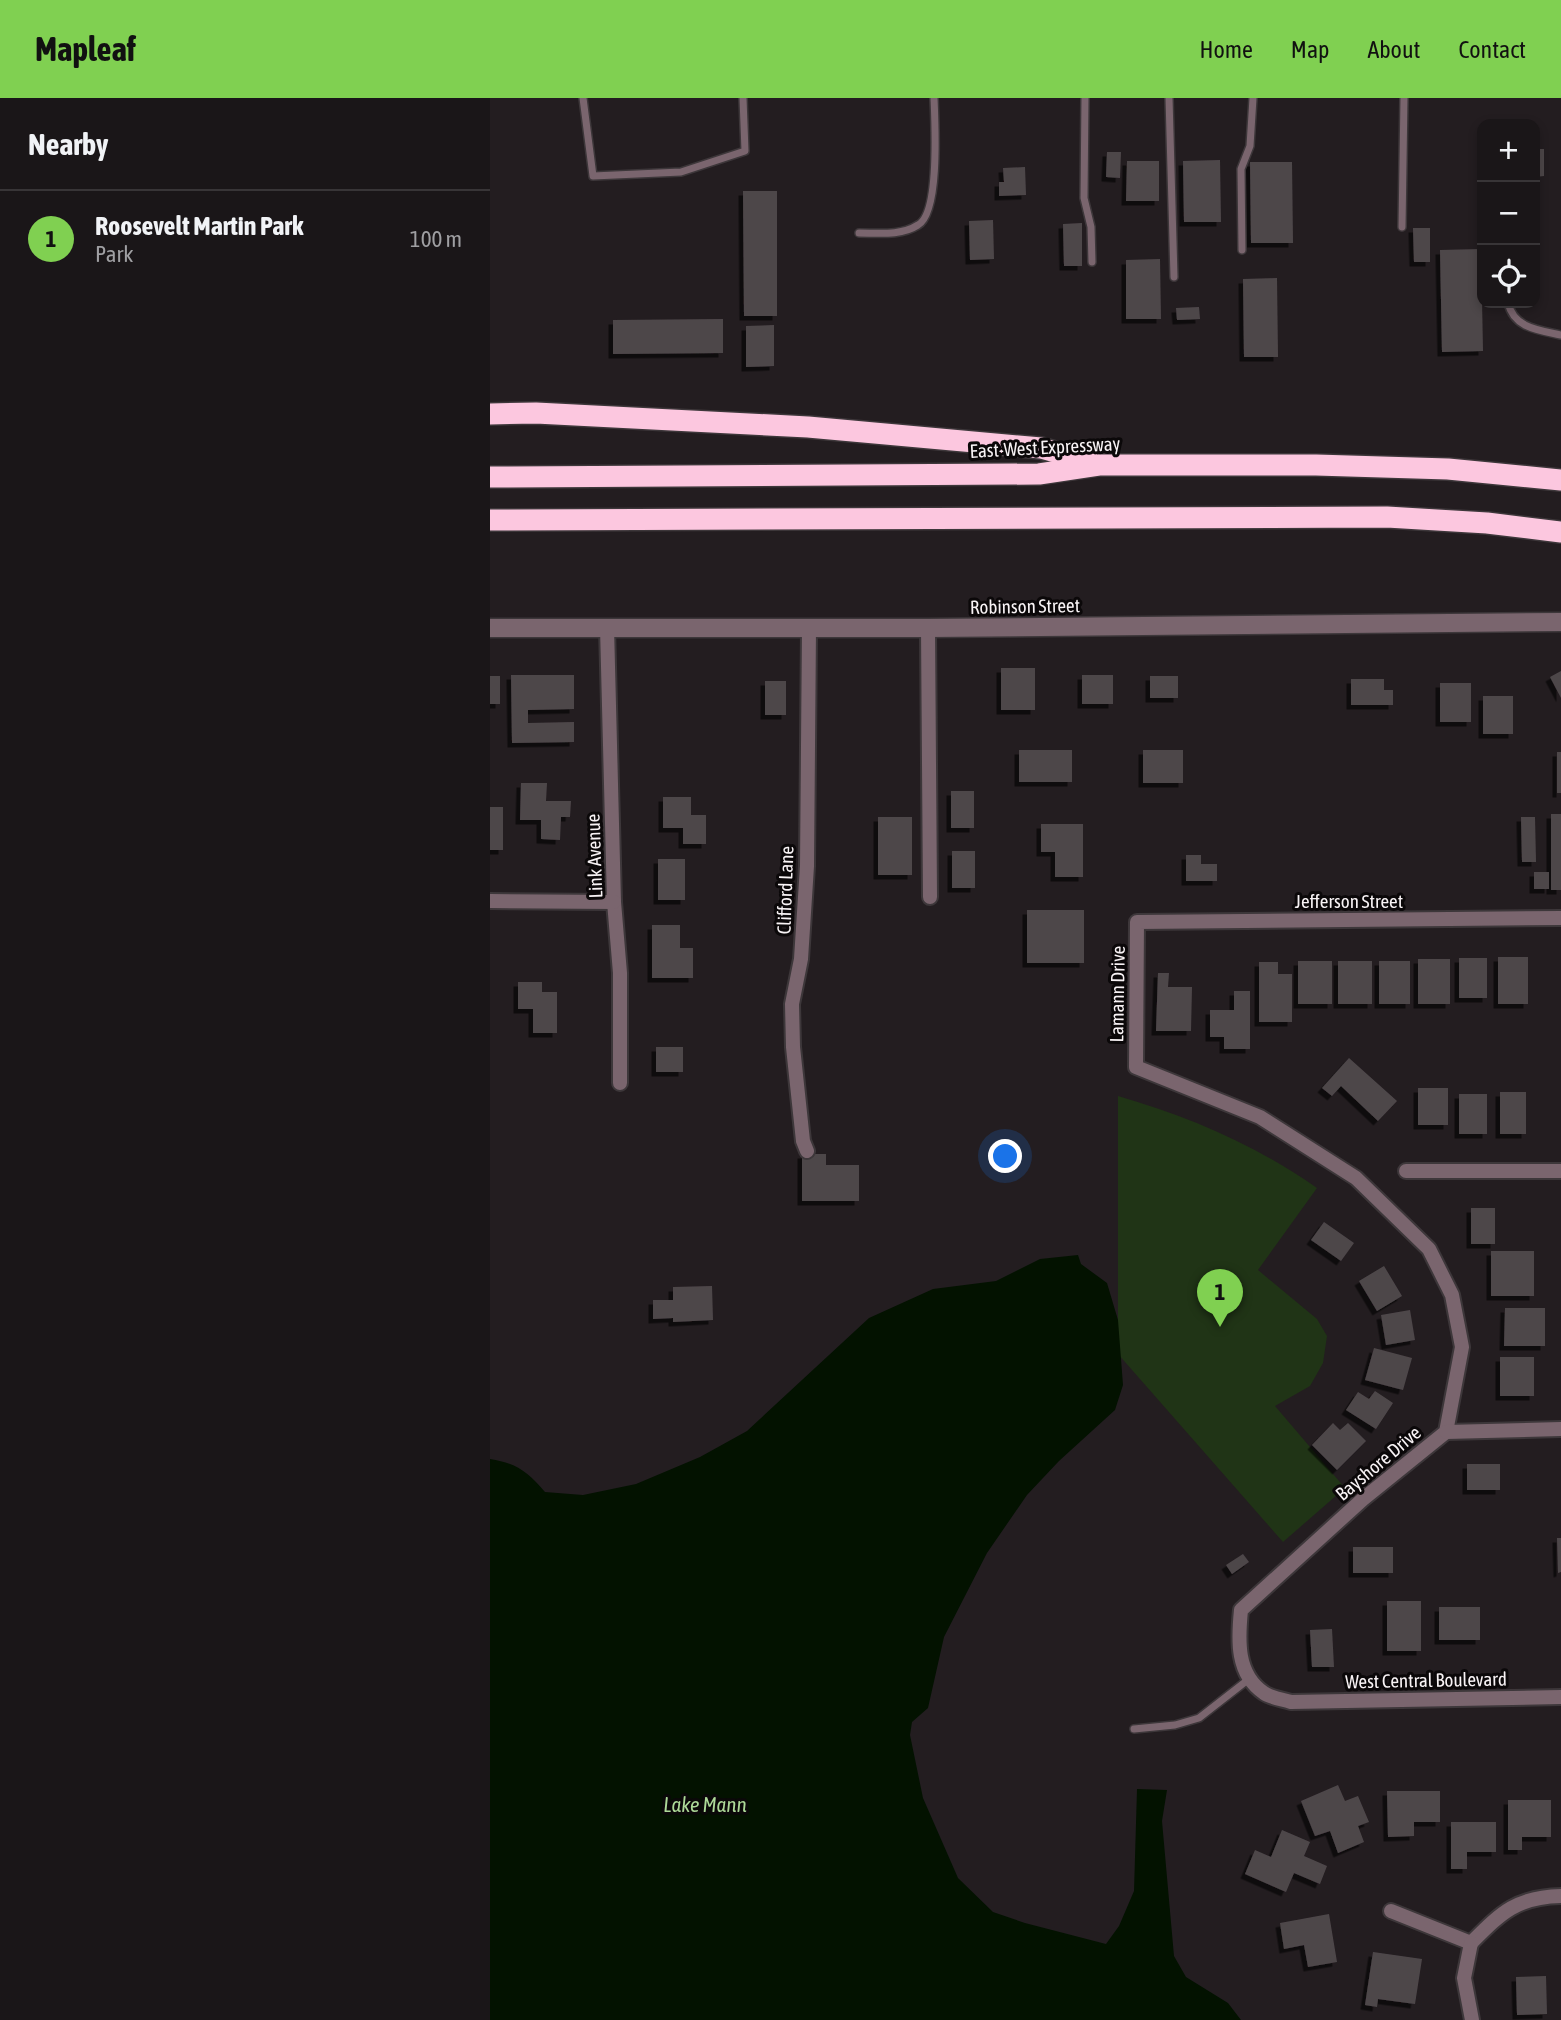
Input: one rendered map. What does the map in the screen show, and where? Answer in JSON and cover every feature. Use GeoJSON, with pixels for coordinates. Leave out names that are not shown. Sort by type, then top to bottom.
{"type":"FeatureCollection","features":[{"type":"Feature","properties":{"kind":"highway"},"geometry":{"type":"LineString","coordinates":[[490,414],[536,413],[808,427],[1041,448],[1099,465]]}},
{"type":"Feature","properties":{"kind":"highway","name":"East-West Expressway"},"geometry":{"type":"LineString","coordinates":[[490,477],[1039,474],[1099,465],[1329,466],[1448,470],[1561,480]]}},
{"type":"Feature","properties":{"kind":"highway"},"geometry":{"type":"LineString","coordinates":[[490,523],[636,519],[1387,517],[1487,523],[1561,532]]}},
{"type":"Feature","properties":{"kind":"street","name":"Robinson Street"},"geometry":{"type":"LineString","coordinates":[[490,628],[928,628],[1561,622]]}},
{"type":"Feature","properties":{"kind":"street","name":"Link Avenue"},"geometry":{"type":"LineString","coordinates":[[607,627],[614,902],[620,973],[620,1083]]}},
{"type":"Feature","properties":{"kind":"street","name":"Clifford Lane"},"geometry":{"type":"LineString","coordinates":[[807,1151],[803,1141],[793,1047],[792,1004],[801,959],[807,866],[809,628]]}},
{"type":"Feature","properties":{"kind":"street"},"geometry":{"type":"LineString","coordinates":[[928,628],[930,897]]}},
{"type":"Feature","properties":{"kind":"street"},"geometry":{"type":"LineString","coordinates":[[490,901],[614,902]]}},
{"type":"Feature","properties":{"kind":"street","name":"Jefferson Street"},"geometry":{"type":"LineString","coordinates":[[1137,922],[1561,918]]}},
{"type":"Feature","properties":{"kind":"street","name":"Lamann Drive"},"geometry":{"type":"LineString","coordinates":[[1136,1067],[1137,922]]}},
{"type":"Feature","properties":{"kind":"street","name":"Bayshore Drive"},"geometry":{"type":"LineString","coordinates":[[1136,1067],[1260,1117],[1356,1178],[1429,1249],[1452,1295],[1462,1347],[1446,1432],[1363,1499],[1241,1610],[1238,1646],[1249,1679]]}},
{"type":"Feature","properties":{"kind":"street"},"geometry":{"type":"LineString","coordinates":[[1406,1171],[1561,1171]]}},
{"type":"Feature","properties":{"kind":"street"},"geometry":{"type":"LineString","coordinates":[[1446,1432],[1561,1429]]}},
{"type":"Feature","properties":{"kind":"street","name":"West Central Boulevard"},"geometry":{"type":"LineString","coordinates":[[1249,1679],[1265,1695],[1291,1702],[1561,1697]]}},
{"type":"Feature","properties":{"kind":"street"},"geometry":{"type":"LineString","coordinates":[[1472,2020],[1464,1979],[1471,1943],[1504,1911],[1541,1897],[1561,1896]]}},
{"type":"Feature","properties":{"kind":"street"},"geometry":{"type":"LineString","coordinates":[[1391,1911],[1471,1943]]}},
{"type":"Feature","properties":{"kind":"lane"},"geometry":{"type":"LineString","coordinates":[[583,98],[593,176],[681,172],[745,151],[743,98]]}},
{"type":"Feature","properties":{"kind":"lane"},"geometry":{"type":"LineString","coordinates":[[859,233],[900,232],[920,225],[929,210],[933,185],[934,98]]}},
{"type":"Feature","properties":{"kind":"lane"},"geometry":{"type":"LineString","coordinates":[[1085,98],[1084,198],[1091,227],[1092,262]]}},
{"type":"Feature","properties":{"kind":"lane"},"geometry":{"type":"LineString","coordinates":[[1169,98],[1174,277]]}},
{"type":"Feature","properties":{"kind":"lane"},"geometry":{"type":"LineString","coordinates":[[1242,250],[1241,169],[1250,146],[1253,98]]}},
{"type":"Feature","properties":{"kind":"lane"},"geometry":{"type":"LineString","coordinates":[[1402,227],[1404,98]]}},
{"type":"Feature","properties":{"kind":"lane"},"geometry":{"type":"LineString","coordinates":[[1509,308],[1521,325],[1561,335]]}},
{"type":"Feature","properties":{"kind":"lane"},"geometry":{"type":"LineString","coordinates":[[1134,1729],[1175,1726],[1199,1718],[1249,1679]]}},
{"type":"Feature","properties":{"kind":"green space"},"geometry":{"type":"Polygon","coordinates":[[[1118,1096],[1171,1113],[1222,1134],[1270,1158],[1317,1188],[1258,1270],[1317,1319],[1327,1336],[1323,1363],[1310,1386],[1275,1406],[1345,1488],[1283,1542],[1118,1354],[1118,1096]]]}},
{"type":"Feature","properties":{"kind":"water","name":"Lake Mann"},"geometry":{"type":"Polygon","coordinates":[[[1078,1255],[1081,1264],[1107,1283],[1118,1320],[1123,1385],[1115,1410],[1059,1461],[1027,1495],[987,1553],[944,1637],[928,1708],[912,1722],[910,1735],[923,1798],[958,1878],[993,1912],[1106,1944],[1119,1926],[1134,1891],[1137,1789],[1167,1790],[1162,1821],[1174,1956],[1186,1977],[1228,2003],[1241,2020],[490,2020],[490,1459],[521,1470],[545,1492],[583,1495],[636,1484],[700,1457],[747,1431],[869,1318],[933,1289],[996,1281],[1040,1259],[1078,1255]]]}},
{"type":"Feature","properties":{"kind":"building"},"geometry":{"type":"Polygon","coordinates":[[[1540,149],[1544,149],[1544,176],[1540,176],[1540,149]]]}},
{"type":"Feature","properties":{"kind":"building"},"geometry":{"type":"Polygon","coordinates":[[[1107,152],[1121,152],[1120,178],[1106,177],[1107,152]]]}},
{"type":"Feature","properties":{"kind":"building"},"geometry":{"type":"Polygon","coordinates":[[[1220,160],[1221,222],[1184,222],[1183,161],[1220,160]]]}},
{"type":"Feature","properties":{"kind":"building"},"geometry":{"type":"Polygon","coordinates":[[[1127,161],[1159,161],[1159,201],[1126,201],[1127,161]]]}},
{"type":"Feature","properties":{"kind":"building"},"geometry":{"type":"Polygon","coordinates":[[[1250,162],[1292,162],[1293,243],[1251,243],[1250,162]]]}},
{"type":"Feature","properties":{"kind":"building"},"geometry":{"type":"Polygon","coordinates":[[[1025,167],[1026,195],[999,196],[999,182],[1004,182],[1003,168],[1025,167]]]}},
{"type":"Feature","properties":{"kind":"building"},"geometry":{"type":"Polygon","coordinates":[[[743,191],[777,191],[777,316],[744,316],[743,191]]]}},
{"type":"Feature","properties":{"kind":"building"},"geometry":{"type":"Polygon","coordinates":[[[993,220],[994,259],[970,260],[969,221],[993,220]]]}},
{"type":"Feature","properties":{"kind":"building"},"geometry":{"type":"Polygon","coordinates":[[[1082,223],[1082,266],[1064,266],[1063,224],[1082,223]]]}},
{"type":"Feature","properties":{"kind":"building"},"geometry":{"type":"Polygon","coordinates":[[[1413,228],[1430,228],[1430,262],[1414,262],[1413,228]]]}},
{"type":"Feature","properties":{"kind":"building"},"geometry":{"type":"Polygon","coordinates":[[[1477,249],[1477,308],[1482,308],[1483,351],[1442,352],[1440,250],[1477,249]]]}},
{"type":"Feature","properties":{"kind":"building"},"geometry":{"type":"Polygon","coordinates":[[[1160,259],[1161,319],[1126,319],[1126,260],[1160,259]]]}},
{"type":"Feature","properties":{"kind":"building"},"geometry":{"type":"Polygon","coordinates":[[[1277,278],[1278,357],[1244,357],[1243,279],[1277,278]]]}},
{"type":"Feature","properties":{"kind":"building"},"geometry":{"type":"Polygon","coordinates":[[[1199,307],[1200,319],[1177,320],[1176,308],[1199,307]]]}},
{"type":"Feature","properties":{"kind":"building"},"geometry":{"type":"Polygon","coordinates":[[[723,319],[723,353],[613,354],[613,320],[723,319]]]}},
{"type":"Feature","properties":{"kind":"building"},"geometry":{"type":"Polygon","coordinates":[[[774,325],[774,366],[746,367],[746,326],[774,325]]]}},
{"type":"Feature","properties":{"kind":"building"},"geometry":{"type":"Polygon","coordinates":[[[1001,668],[1035,668],[1035,710],[1001,710],[1001,668]]]}},
{"type":"Feature","properties":{"kind":"building"},"geometry":{"type":"Polygon","coordinates":[[[1561,671],[1561,698],[1550,677],[1561,671]]]}},
{"type":"Feature","properties":{"kind":"building"},"geometry":{"type":"Polygon","coordinates":[[[511,675],[574,675],[574,709],[528,710],[528,723],[574,722],[574,742],[512,743],[511,675]]]}},
{"type":"Feature","properties":{"kind":"building"},"geometry":{"type":"Polygon","coordinates":[[[1082,675],[1113,675],[1113,704],[1082,704],[1082,675]]]}},
{"type":"Feature","properties":{"kind":"building"},"geometry":{"type":"Polygon","coordinates":[[[490,676],[500,676],[500,704],[490,704],[490,676]]]}},
{"type":"Feature","properties":{"kind":"building"},"geometry":{"type":"Polygon","coordinates":[[[1150,676],[1178,676],[1178,698],[1150,698],[1150,676]]]}},
{"type":"Feature","properties":{"kind":"building"},"geometry":{"type":"Polygon","coordinates":[[[1351,679],[1384,679],[1384,690],[1393,690],[1393,705],[1351,705],[1351,679]]]}},
{"type":"Feature","properties":{"kind":"building"},"geometry":{"type":"Polygon","coordinates":[[[765,681],[786,681],[786,715],[765,715],[765,681]]]}},
{"type":"Feature","properties":{"kind":"building"},"geometry":{"type":"Polygon","coordinates":[[[1440,683],[1471,683],[1471,722],[1440,722],[1440,683]]]}},
{"type":"Feature","properties":{"kind":"building"},"geometry":{"type":"Polygon","coordinates":[[[1483,696],[1513,696],[1513,734],[1483,734],[1483,696]]]}},
{"type":"Feature","properties":{"kind":"building"},"geometry":{"type":"Polygon","coordinates":[[[1019,750],[1072,750],[1072,782],[1019,782],[1019,750]]]}},
{"type":"Feature","properties":{"kind":"building"},"geometry":{"type":"Polygon","coordinates":[[[1143,750],[1183,750],[1183,783],[1143,783],[1143,750]]]}},
{"type":"Feature","properties":{"kind":"building"},"geometry":{"type":"Polygon","coordinates":[[[1557,752],[1561,752],[1561,793],[1557,793],[1557,752]]]}},
{"type":"Feature","properties":{"kind":"building"},"geometry":{"type":"Polygon","coordinates":[[[521,783],[547,783],[546,801],[571,801],[570,817],[561,817],[560,840],[541,839],[541,820],[520,820],[521,783]]]}},
{"type":"Feature","properties":{"kind":"building"},"geometry":{"type":"Polygon","coordinates":[[[951,791],[974,791],[974,828],[951,828],[951,791]]]}},
{"type":"Feature","properties":{"kind":"building"},"geometry":{"type":"Polygon","coordinates":[[[663,797],[691,797],[691,815],[706,815],[706,844],[683,844],[683,828],[663,828],[663,797]]]}},
{"type":"Feature","properties":{"kind":"building"},"geometry":{"type":"Polygon","coordinates":[[[490,807],[503,807],[503,850],[490,850],[490,807]]]}},
{"type":"Feature","properties":{"kind":"building"},"geometry":{"type":"Polygon","coordinates":[[[1551,814],[1561,814],[1561,890],[1551,890],[1551,814]]]}},
{"type":"Feature","properties":{"kind":"building"},"geometry":{"type":"Polygon","coordinates":[[[878,817],[912,817],[912,875],[878,875],[878,817]]]}},
{"type":"Feature","properties":{"kind":"building"},"geometry":{"type":"Polygon","coordinates":[[[1521,817],[1535,817],[1536,862],[1522,862],[1521,817]]]}},
{"type":"Feature","properties":{"kind":"building"},"geometry":{"type":"Polygon","coordinates":[[[1041,824],[1083,824],[1083,877],[1055,877],[1055,852],[1041,852],[1041,824]]]}},
{"type":"Feature","properties":{"kind":"building"},"geometry":{"type":"Polygon","coordinates":[[[952,851],[975,851],[975,888],[952,888],[952,851]]]}},
{"type":"Feature","properties":{"kind":"building"},"geometry":{"type":"Polygon","coordinates":[[[1186,855],[1201,855],[1201,864],[1217,864],[1217,881],[1186,881],[1186,855]]]}},
{"type":"Feature","properties":{"kind":"building"},"geometry":{"type":"Polygon","coordinates":[[[658,859],[685,859],[685,900],[658,900],[658,859]]]}},
{"type":"Feature","properties":{"kind":"building"},"geometry":{"type":"Polygon","coordinates":[[[1534,872],[1549,872],[1549,889],[1534,889],[1534,872]]]}},
{"type":"Feature","properties":{"kind":"building"},"geometry":{"type":"Polygon","coordinates":[[[1027,910],[1084,910],[1084,963],[1027,963],[1027,910]]]}},
{"type":"Feature","properties":{"kind":"building"},"geometry":{"type":"Polygon","coordinates":[[[652,925],[680,925],[680,948],[693,948],[693,978],[652,978],[652,925]]]}},
{"type":"Feature","properties":{"kind":"building"},"geometry":{"type":"Polygon","coordinates":[[[1498,957],[1528,957],[1528,1004],[1498,1004],[1498,957]]]}},
{"type":"Feature","properties":{"kind":"building"},"geometry":{"type":"Polygon","coordinates":[[[1459,958],[1487,958],[1487,998],[1459,998],[1459,958]]]}},
{"type":"Feature","properties":{"kind":"building"},"geometry":{"type":"Polygon","coordinates":[[[1418,959],[1450,959],[1450,1004],[1418,1004],[1418,959]]]}},
{"type":"Feature","properties":{"kind":"building"},"geometry":{"type":"Polygon","coordinates":[[[1298,961],[1332,961],[1332,1004],[1298,1004],[1298,961]]]}},
{"type":"Feature","properties":{"kind":"building"},"geometry":{"type":"Polygon","coordinates":[[[1338,961],[1372,961],[1372,1004],[1338,1004],[1338,961]]]}},
{"type":"Feature","properties":{"kind":"building"},"geometry":{"type":"Polygon","coordinates":[[[1379,961],[1410,961],[1410,1004],[1379,1004],[1379,961]]]}},
{"type":"Feature","properties":{"kind":"building"},"geometry":{"type":"Polygon","coordinates":[[[1259,962],[1278,962],[1278,974],[1292,974],[1292,1022],[1259,1022],[1259,962]]]}},
{"type":"Feature","properties":{"kind":"building"},"geometry":{"type":"Polygon","coordinates":[[[1158,973],[1169,973],[1168,987],[1192,987],[1191,1031],[1156,1031],[1158,973]]]}},
{"type":"Feature","properties":{"kind":"building"},"geometry":{"type":"Polygon","coordinates":[[[518,982],[542,982],[542,992],[557,992],[557,1033],[533,1033],[533,1009],[518,1009],[518,982]]]}},
{"type":"Feature","properties":{"kind":"building"},"geometry":{"type":"Polygon","coordinates":[[[1234,991],[1250,991],[1250,1049],[1224,1049],[1224,1037],[1210,1037],[1210,1010],[1234,1010],[1234,991]]]}},
{"type":"Feature","properties":{"kind":"building"},"geometry":{"type":"Polygon","coordinates":[[[656,1047],[683,1047],[683,1072],[656,1072],[656,1047]]]}},
{"type":"Feature","properties":{"kind":"building"},"geometry":{"type":"Polygon","coordinates":[[[1349,1058],[1397,1101],[1378,1121],[1341,1086],[1332,1096],[1322,1088],[1349,1058]]]}},
{"type":"Feature","properties":{"kind":"building"},"geometry":{"type":"Polygon","coordinates":[[[1418,1088],[1448,1088],[1448,1125],[1418,1125],[1418,1088]]]}},
{"type":"Feature","properties":{"kind":"building"},"geometry":{"type":"Polygon","coordinates":[[[1500,1092],[1526,1092],[1526,1134],[1500,1134],[1500,1092]]]}},
{"type":"Feature","properties":{"kind":"building"},"geometry":{"type":"Polygon","coordinates":[[[1459,1094],[1487,1094],[1487,1134],[1459,1134],[1459,1094]]]}},
{"type":"Feature","properties":{"kind":"building"},"geometry":{"type":"Polygon","coordinates":[[[802,1154],[826,1154],[826,1165],[859,1165],[859,1201],[802,1201],[802,1154]]]}},
{"type":"Feature","properties":{"kind":"building"},"geometry":{"type":"Polygon","coordinates":[[[1471,1208],[1495,1208],[1495,1244],[1471,1244],[1471,1208]]]}},
{"type":"Feature","properties":{"kind":"building"},"geometry":{"type":"Polygon","coordinates":[[[1324,1222],[1354,1243],[1341,1261],[1311,1240],[1324,1222]]]}},
{"type":"Feature","properties":{"kind":"building"},"geometry":{"type":"Polygon","coordinates":[[[1491,1251],[1534,1251],[1534,1296],[1491,1296],[1491,1251]]]}},
{"type":"Feature","properties":{"kind":"building"},"geometry":{"type":"Polygon","coordinates":[[[1384,1266],[1402,1296],[1377,1311],[1359,1281],[1384,1266]]]}},
{"type":"Feature","properties":{"kind":"building"},"geometry":{"type":"Polygon","coordinates":[[[712,1286],[713,1320],[673,1322],[673,1318],[653,1319],[653,1300],[673,1300],[673,1287],[712,1286]]]}},
{"type":"Feature","properties":{"kind":"building"},"geometry":{"type":"Polygon","coordinates":[[[1505,1308],[1545,1308],[1545,1346],[1504,1346],[1505,1308]]]}},
{"type":"Feature","properties":{"kind":"building"},"geometry":{"type":"Polygon","coordinates":[[[1410,1310],[1415,1340],[1386,1345],[1381,1315],[1410,1310]]]}},
{"type":"Feature","properties":{"kind":"building"},"geometry":{"type":"Polygon","coordinates":[[[1374,1348],[1412,1358],[1403,1390],[1365,1380],[1374,1348]]]}},
{"type":"Feature","properties":{"kind":"building"},"geometry":{"type":"Polygon","coordinates":[[[1500,1357],[1534,1357],[1534,1396],[1500,1396],[1500,1357]]]}},
{"type":"Feature","properties":{"kind":"building"},"geometry":{"type":"Polygon","coordinates":[[[1375,1391],[1393,1403],[1376,1429],[1346,1410],[1358,1392],[1369,1399],[1375,1391]]]}},
{"type":"Feature","properties":{"kind":"building"},"geometry":{"type":"Polygon","coordinates":[[[1333,1423],[1340,1430],[1348,1423],[1366,1441],[1337,1470],[1312,1445],[1333,1423]]]}},
{"type":"Feature","properties":{"kind":"building"},"geometry":{"type":"Polygon","coordinates":[[[1467,1464],[1500,1464],[1500,1490],[1467,1490],[1467,1464]]]}},
{"type":"Feature","properties":{"kind":"building"},"geometry":{"type":"Polygon","coordinates":[[[1557,1538],[1561,1538],[1561,1572],[1558,1573],[1557,1538]]]}},
{"type":"Feature","properties":{"kind":"building"},"geometry":{"type":"Polygon","coordinates":[[[1353,1547],[1393,1547],[1393,1573],[1353,1573],[1353,1547]]]}},
{"type":"Feature","properties":{"kind":"building"},"geometry":{"type":"Polygon","coordinates":[[[1243,1554],[1249,1562],[1232,1574],[1226,1565],[1243,1554]]]}},
{"type":"Feature","properties":{"kind":"building"},"geometry":{"type":"Polygon","coordinates":[[[1387,1601],[1421,1601],[1421,1651],[1387,1651],[1387,1601]]]}},
{"type":"Feature","properties":{"kind":"building"},"geometry":{"type":"Polygon","coordinates":[[[1439,1607],[1480,1607],[1480,1640],[1439,1640],[1439,1607]]]}},
{"type":"Feature","properties":{"kind":"building"},"geometry":{"type":"Polygon","coordinates":[[[1332,1629],[1334,1667],[1312,1667],[1310,1630],[1332,1629]]]}},
{"type":"Feature","properties":{"kind":"building"},"geometry":{"type":"Polygon","coordinates":[[[1338,1785],[1345,1801],[1358,1796],[1369,1822],[1358,1826],[1364,1842],[1338,1853],[1330,1831],[1315,1836],[1301,1801],[1338,1785]]]}},
{"type":"Feature","properties":{"kind":"building"},"geometry":{"type":"Polygon","coordinates":[[[1387,1791],[1440,1791],[1440,1822],[1414,1822],[1414,1836],[1388,1837],[1387,1791]]]}},
{"type":"Feature","properties":{"kind":"building"},"geometry":{"type":"Polygon","coordinates":[[[1508,1800],[1551,1800],[1551,1837],[1522,1837],[1522,1850],[1508,1850],[1508,1800]]]}},
{"type":"Feature","properties":{"kind":"building"},"geometry":{"type":"Polygon","coordinates":[[[1451,1822],[1496,1822],[1496,1852],[1467,1852],[1467,1869],[1451,1869],[1451,1822]]]}},
{"type":"Feature","properties":{"kind":"building"},"geometry":{"type":"Polygon","coordinates":[[[1282,1830],[1310,1842],[1304,1856],[1327,1866],[1320,1884],[1294,1873],[1286,1892],[1245,1874],[1255,1850],[1271,1857],[1282,1830]]]}},
{"type":"Feature","properties":{"kind":"building"},"geometry":{"type":"Polygon","coordinates":[[[1329,1914],[1337,1962],[1308,1967],[1304,1945],[1284,1949],[1280,1923],[1329,1914]]]}},
{"type":"Feature","properties":{"kind":"building"},"geometry":{"type":"Polygon","coordinates":[[[1373,1952],[1422,1959],[1415,2004],[1378,1999],[1377,2007],[1365,2005],[1373,1952]]]}},
{"type":"Feature","properties":{"kind":"building"},"geometry":{"type":"Polygon","coordinates":[[[1546,1976],[1547,2014],[1517,2015],[1516,1977],[1546,1976]]]}},
{"type":"Feature","properties":{"kind":"place","name":"Roosevelt Martin Park"},"geometry":{"type":"Point","coordinates":[1220,1327]}}]}
